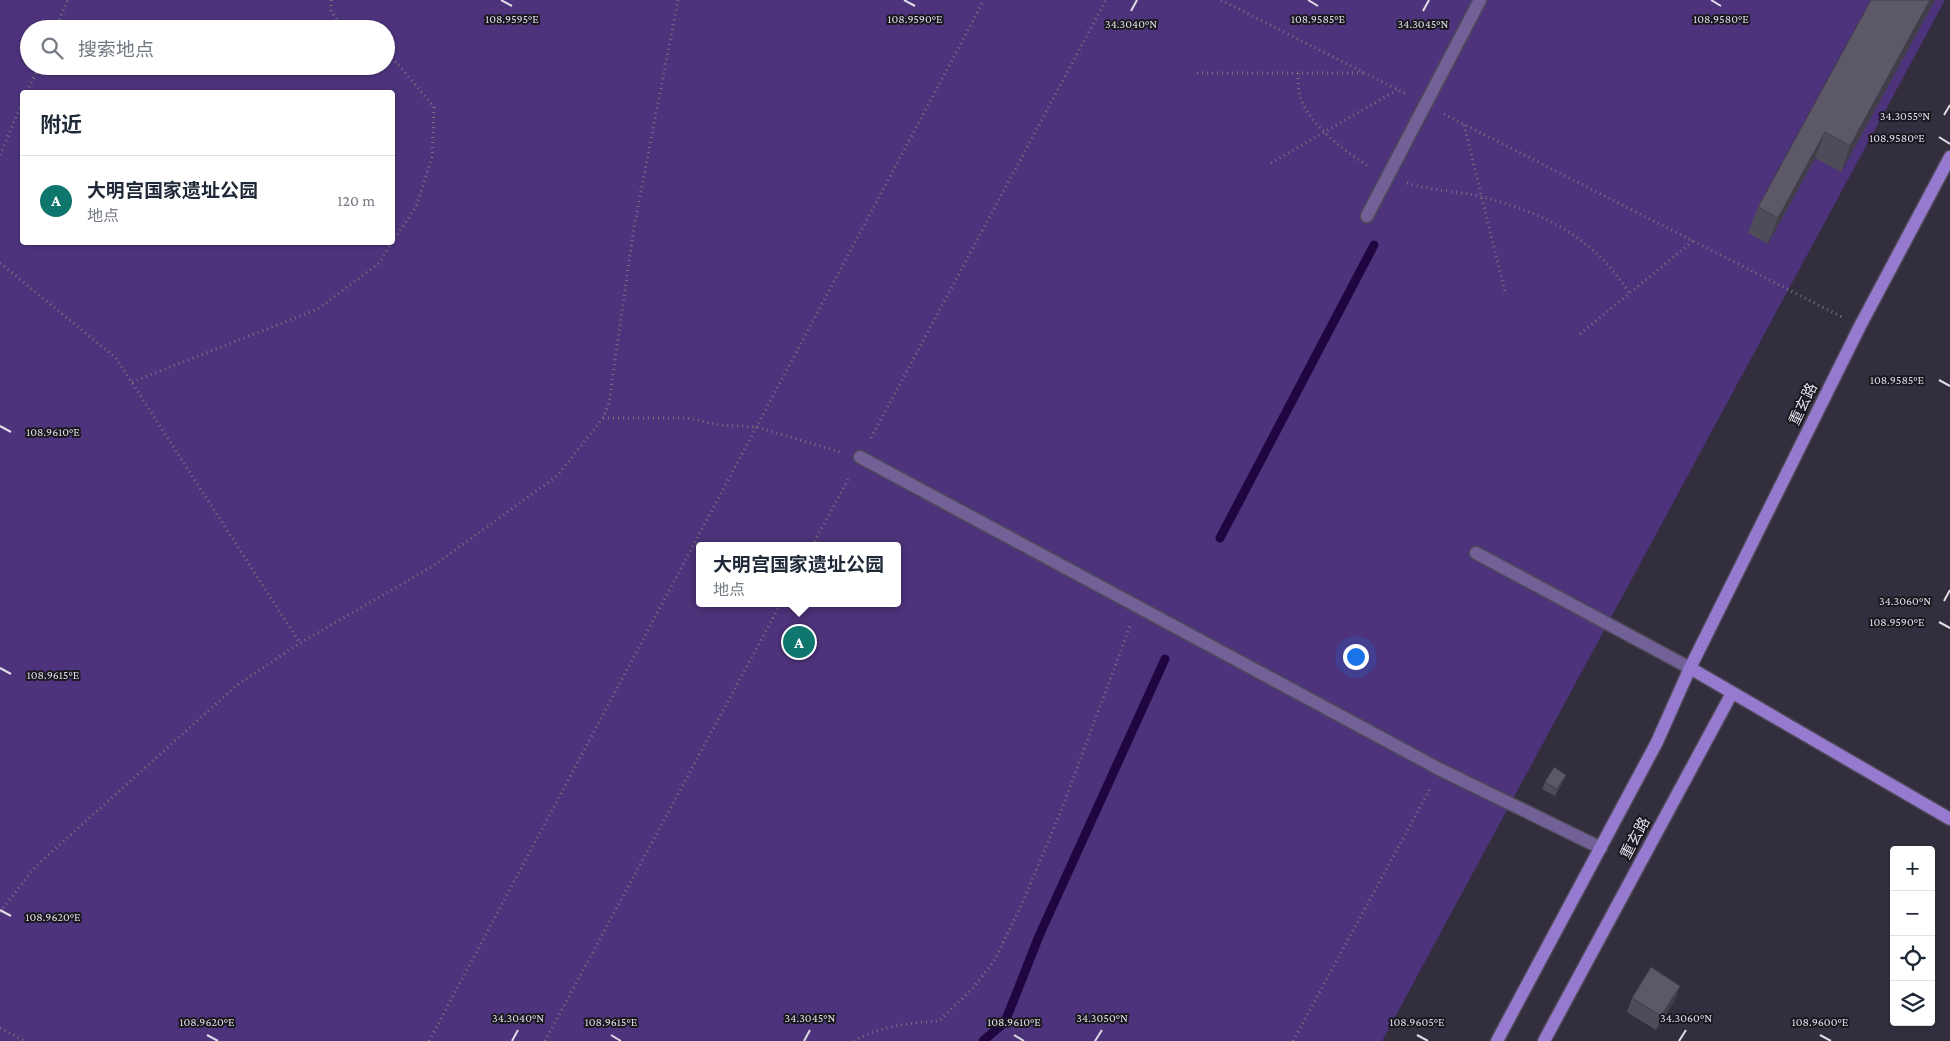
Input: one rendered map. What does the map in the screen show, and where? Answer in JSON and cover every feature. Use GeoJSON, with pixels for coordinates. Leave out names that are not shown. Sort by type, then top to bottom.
{"type":"FeatureCollection","features":[{"type":"Feature","properties":{"kind":"street","name":"重玄路"},"geometry":{"type":"LineString","coordinates":[[1497,1041],[1657,742],[1690,668],[1860,326],[1950,157]]}},
{"type":"Feature","properties":{"kind":"street"},"geometry":{"type":"LineString","coordinates":[[1690,668],[1950,819]]}},
{"type":"Feature","properties":{"kind":"street","name":"重玄路"},"geometry":{"type":"LineString","coordinates":[[1544,1041],[1732,693]]}},
{"type":"Feature","properties":{"kind":"lane"},"geometry":{"type":"LineString","coordinates":[[1367,216],[1480,0]]}},
{"type":"Feature","properties":{"kind":"lane"},"geometry":{"type":"LineString","coordinates":[[860,457],[1441,770],[1601,848]]}},
{"type":"Feature","properties":{"kind":"lane"},"geometry":{"type":"LineString","coordinates":[[1476,553],[1690,668]]}},
{"type":"Feature","properties":{"kind":"path"},"geometry":{"type":"LineString","coordinates":[[59,20],[68,0]]}},
{"type":"Feature","properties":{"kind":"path"},"geometry":{"type":"LineString","coordinates":[[331,0],[331,11],[338,20]]}},
{"type":"Feature","properties":{"kind":"path"},"geometry":{"type":"LineString","coordinates":[[0,912],[36,866],[230,692],[300,643],[434,566],[557,476],[603,418],[609,403],[634,227],[678,0]]}},
{"type":"Feature","properties":{"kind":"path"},"geometry":{"type":"LineString","coordinates":[[429,1041],[984,0]]}},
{"type":"Feature","properties":{"kind":"path"},"geometry":{"type":"LineString","coordinates":[[814,542],[1106,0]]}},
{"type":"Feature","properties":{"kind":"path"},"geometry":{"type":"LineString","coordinates":[[1221,0],[1860,326]]}},
{"type":"Feature","properties":{"kind":"path"},"geometry":{"type":"LineString","coordinates":[[395,62],[434,107],[432,157],[416,207],[395,238]]}},
{"type":"Feature","properties":{"kind":"path"},"geometry":{"type":"LineString","coordinates":[[1197,73],[1364,73]]}},
{"type":"Feature","properties":{"kind":"path"},"geometry":{"type":"LineString","coordinates":[[1298,73],[1299,94],[1303,102],[1324,132],[1348,154],[1387,177],[1423,188],[1482,197],[1543,218],[1574,234],[1611,266],[1629,293]]}},
{"type":"Feature","properties":{"kind":"path"},"geometry":{"type":"LineString","coordinates":[[28,90],[35,75]]}},
{"type":"Feature","properties":{"kind":"path"},"geometry":{"type":"LineString","coordinates":[[1271,163],[1398,90]]}},
{"type":"Feature","properties":{"kind":"path"},"geometry":{"type":"LineString","coordinates":[[0,155],[20,108]]}},
{"type":"Feature","properties":{"kind":"path"},"geometry":{"type":"LineString","coordinates":[[1464,124],[1505,292]]}},
{"type":"Feature","properties":{"kind":"path"},"geometry":{"type":"LineString","coordinates":[[1580,334],[1693,241]]}},
{"type":"Feature","properties":{"kind":"path"},"geometry":{"type":"LineString","coordinates":[[132,382],[318,309],[379,262],[390,245]]}},
{"type":"Feature","properties":{"kind":"path"},"geometry":{"type":"LineString","coordinates":[[0,262],[116,358],[300,643]]}},
{"type":"Feature","properties":{"kind":"path"},"geometry":{"type":"LineString","coordinates":[[603,418],[687,418],[719,425],[757,427],[860,457]]}},
{"type":"Feature","properties":{"kind":"path"},"geometry":{"type":"LineString","coordinates":[[854,1041],[866,1034],[909,1023],[939,1021],[973,988],[994,961],[1021,906],[1061,811],[1137,606]]}},
{"type":"Feature","properties":{"kind":"path"},"geometry":{"type":"LineString","coordinates":[[545,1041],[779,607]]}},
{"type":"Feature","properties":{"kind":"path"},"geometry":{"type":"LineString","coordinates":[[1293,1041],[1441,770]]}},
{"type":"Feature","properties":{"kind":"path"},"geometry":{"type":"LineString","coordinates":[[0,1028],[25,1041]]}},
{"type":"Feature","properties":{"kind":"shaded area"},"geometry":{"type":"Polygon","coordinates":[[[0,0],[1945,0],[1382,1041],[0,1041],[0,0]]]}},
{"type":"Feature","properties":{"kind":"building"},"geometry":{"type":"Polygon","coordinates":[[[1871,0],[1930,0],[1850,146],[1825,132],[1778,218],[1758,207],[1871,0]]]}},
{"type":"Feature","properties":{"kind":"building"},"geometry":{"type":"Polygon","coordinates":[[[1554,767],[1566,775],[1557,789],[1545,782],[1554,767]]]}},
{"type":"Feature","properties":{"kind":"building"},"geometry":{"type":"Polygon","coordinates":[[[1651,967],[1680,986],[1661,1016],[1632,998],[1651,967]]]}},
{"type":"Feature","properties":{"kind":"waterway"},"geometry":{"type":"LineString","coordinates":[[1220,538],[1374,245]]}},
{"type":"Feature","properties":{"kind":"waterway"},"geometry":{"type":"LineString","coordinates":[[983,1041],[1005,1022],[1039,936],[1165,659]]}},
{"type":"Feature","properties":{"kind":"place","name":"大明宫国家遗址公园"},"geometry":{"type":"Point","coordinates":[799,642]}}]}
